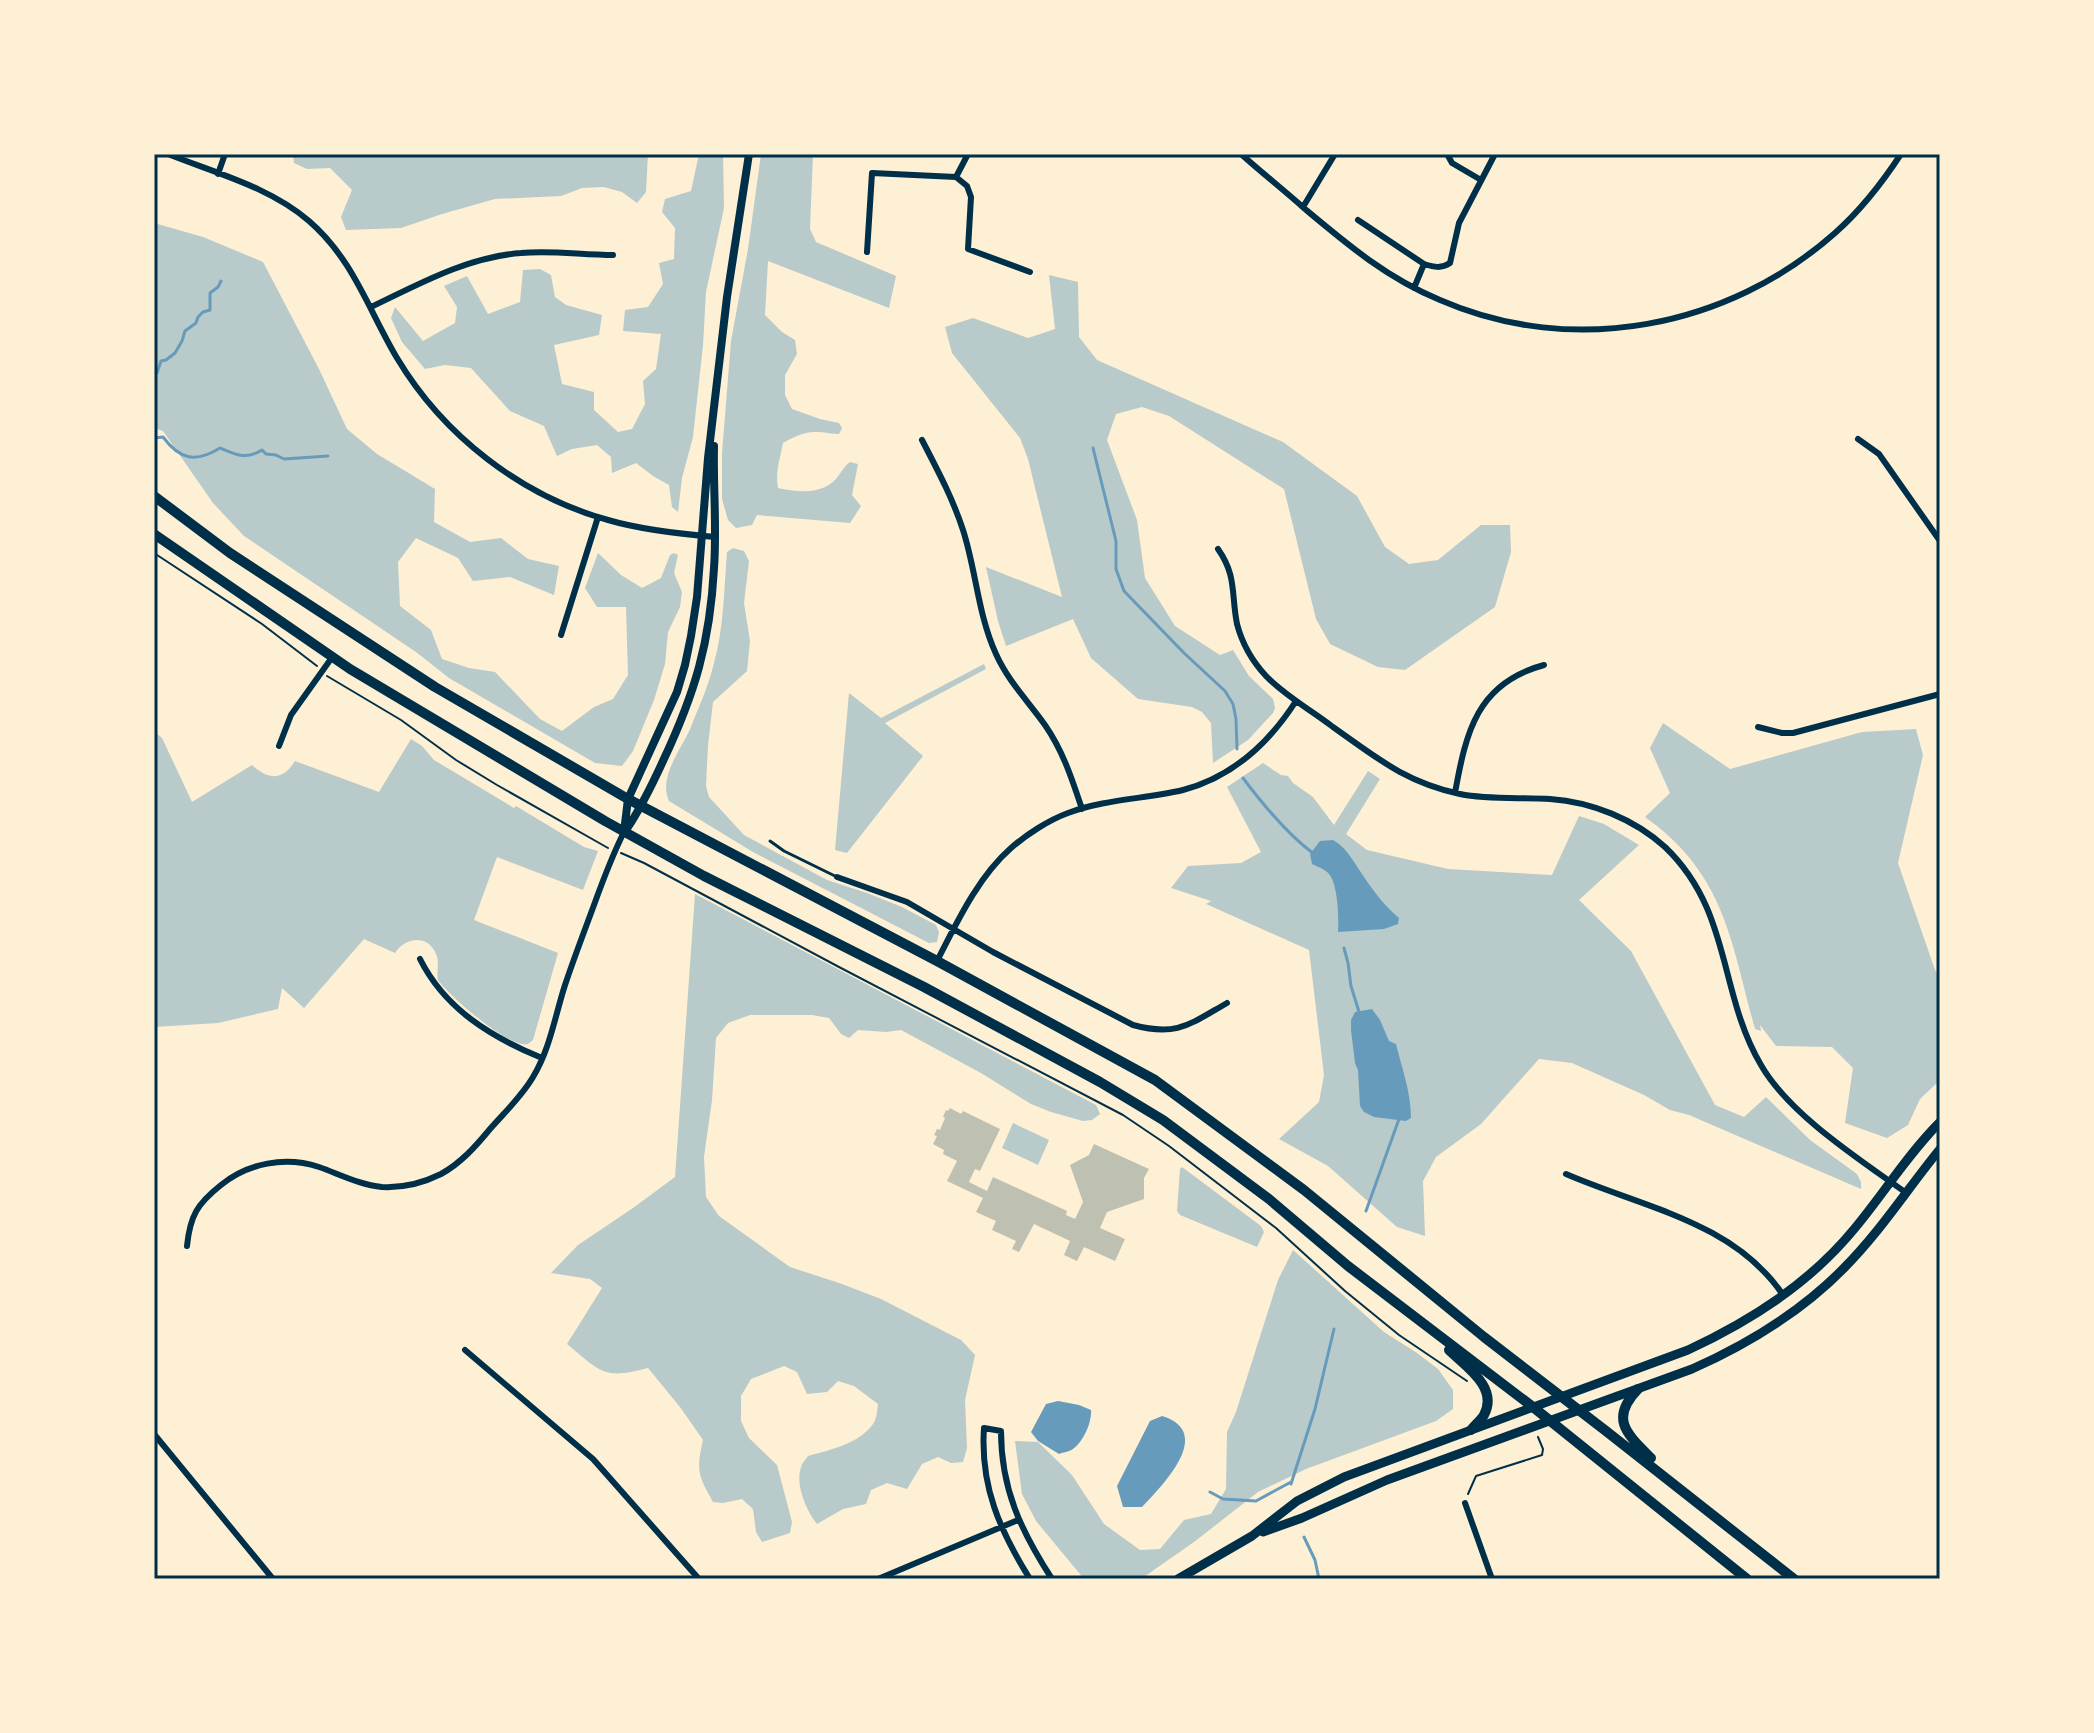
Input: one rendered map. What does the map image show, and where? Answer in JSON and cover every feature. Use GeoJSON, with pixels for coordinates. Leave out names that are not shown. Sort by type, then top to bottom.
{"type":"FeatureCollection","features":[{"type":"Feature","properties":{"kind":"highway"},"geometry":{"type":"LineString","coordinates":[[154,496],[230,553],[435,687],[628,799],[937,961],[1155,1080],[1304,1190],[1484,1337],[1794,1579]]}},
{"type":"Feature","properties":{"kind":"highway"},"geometry":{"type":"LineString","coordinates":[[154,534],[350,669],[624,832],[924,987],[1143,1107],[1269,1199],[1348,1266],[1533,1407],[1747,1579]]}},
{"type":"Feature","properties":{"kind":"highway"},"geometry":{"type":"LineString","coordinates":[[1425,1326],[1485,1387],[1487,1404],[1484,1415],[1471,1430]]}},
{"type":"Feature","properties":{"kind":"highway"},"geometry":{"type":"LineString","coordinates":[[1638,1389],[1627,1400],[1623,1411],[1627,1433],[1683,1491]]}},
{"type":"Feature","properties":{"kind":"main road"},"geometry":{"type":"LineString","coordinates":[[624,832],[628,799],[664,722],[685,665],[697,597],[708,458],[727,297],[749,154]]}},
{"type":"Feature","properties":{"kind":"main road"},"geometry":{"type":"LineString","coordinates":[[624,832],[642,806],[689,703],[700,669],[709,620],[715,537],[716,398]]}},
{"type":"Feature","properties":{"kind":"main road"},"geometry":{"type":"LineString","coordinates":[[1178,1579],[1252,1536],[1297,1501],[1344,1477],[1688,1350],[1768,1308],[1856,1228],[1915,1149],[1940,1122]]}},
{"type":"Feature","properties":{"kind":"main road"},"geometry":{"type":"LineString","coordinates":[[1252,1536],[1302,1518],[1387,1480],[1692,1369],[1734,1350],[1776,1324],[1844,1269],[1940,1149]]}},
{"type":"Feature","properties":{"kind":"street"},"geometry":{"type":"LineString","coordinates":[[168,154],[278,199],[310,221],[344,259],[413,383],[463,439],[487,459],[528,486],[598,517],[657,530],[715,537]]}},
{"type":"Feature","properties":{"kind":"street"},"geometry":{"type":"LineString","coordinates":[[218,174],[225,154]]}},
{"type":"Feature","properties":{"kind":"street"},"geometry":{"type":"LineString","coordinates":[[956,177],[968,154]]}},
{"type":"Feature","properties":{"kind":"street"},"geometry":{"type":"LineString","coordinates":[[1241,154],[1356,252],[1414,288],[1486,317],[1534,326],[1602,329],[1675,318],[1737,298],[1776,277],[1849,219],[1886,177],[1901,154]]}},
{"type":"Feature","properties":{"kind":"street"},"geometry":{"type":"LineString","coordinates":[[1447,154],[1452,163],[1481,180]]}},
{"type":"Feature","properties":{"kind":"street"},"geometry":{"type":"LineString","coordinates":[[1358,220],[1424,264],[1445,267],[1450,263],[1459,223],[1495,154]]}},
{"type":"Feature","properties":{"kind":"street"},"geometry":{"type":"LineString","coordinates":[[1303,207],[1332,155]]}},
{"type":"Feature","properties":{"kind":"street"},"geometry":{"type":"LineString","coordinates":[[867,252],[872,173],[956,177],[967,186],[971,197],[968,249],[1030,272]]}},
{"type":"Feature","properties":{"kind":"street"},"geometry":{"type":"LineString","coordinates":[[371,307],[443,272],[503,255],[533,252],[613,255]]}},
{"type":"Feature","properties":{"kind":"street"},"geometry":{"type":"LineString","coordinates":[[1414,288],[1424,264]]}},
{"type":"Feature","properties":{"kind":"street"},"geometry":{"type":"LineString","coordinates":[[1858,439],[1879,454],[1940,541]]}},
{"type":"Feature","properties":{"kind":"street"},"geometry":{"type":"LineString","coordinates":[[922,440],[963,529],[994,651],[1012,682],[1058,744],[1082,809]]}},
{"type":"Feature","properties":{"kind":"street"},"geometry":{"type":"LineString","coordinates":[[561,635],[598,517]]}},
{"type":"Feature","properties":{"kind":"street"},"geometry":{"type":"LineString","coordinates":[[1218,549],[1230,571],[1237,625],[1247,651],[1267,677],[1393,770],[1421,783],[1455,793],[1551,799],[1585,805],[1627,820],[1662,844],[1687,872],[1707,906],[1743,1026],[1767,1076],[1805,1116],[1905,1192]]}},
{"type":"Feature","properties":{"kind":"street"},"geometry":{"type":"LineString","coordinates":[[279,746],[291,715],[333,656]]}},
{"type":"Feature","properties":{"kind":"street"},"geometry":{"type":"LineString","coordinates":[[1455,793],[1461,758],[1471,727],[1486,702],[1511,677],[1544,665]]}},
{"type":"Feature","properties":{"kind":"street"},"geometry":{"type":"LineString","coordinates":[[1758,727],[1793,733],[1940,694]]}},
{"type":"Feature","properties":{"kind":"street"},"geometry":{"type":"LineString","coordinates":[[937,961],[980,885],[1010,849],[1066,813],[1184,790],[1219,776],[1263,744],[1296,701]]}},
{"type":"Feature","properties":{"kind":"street"},"geometry":{"type":"LineString","coordinates":[[187,1246],[189,1224],[204,1201],[229,1179],[257,1166],[280,1162],[303,1163],[355,1181],[384,1187],[418,1183],[436,1176],[455,1165],[477,1145],[533,1077],[542,1058],[576,953],[624,832]]}},
{"type":"Feature","properties":{"kind":"street"},"geometry":{"type":"LineString","coordinates":[[837,877],[907,902],[1109,1014],[1144,1028],[1174,1030],[1227,1003]]}},
{"type":"Feature","properties":{"kind":"street"},"geometry":{"type":"LineString","coordinates":[[420,959],[437,989],[471,1020],[496,1037],[542,1058]]}},
{"type":"Feature","properties":{"kind":"street"},"geometry":{"type":"LineString","coordinates":[[1566,1174],[1689,1220],[1723,1238],[1760,1266],[1783,1295]]}},
{"type":"Feature","properties":{"kind":"street"},"geometry":{"type":"LineString","coordinates":[[465,1350],[593,1459],[699,1579]]}},
{"type":"Feature","properties":{"kind":"street"},"geometry":{"type":"LineString","coordinates":[[1030,1579],[994,1510],[982,1449],[984,1428],[1001,1431],[1005,1475],[1018,1520],[1052,1579]]}},
{"type":"Feature","properties":{"kind":"street"},"geometry":{"type":"LineString","coordinates":[[154,1434],[273,1579]]}},
{"type":"Feature","properties":{"kind":"street"},"geometry":{"type":"LineString","coordinates":[[1465,1503],[1492,1579]]}},
{"type":"Feature","properties":{"kind":"street"},"geometry":{"type":"LineString","coordinates":[[878,1579],[1018,1520]]}},
{"type":"Feature","properties":{"kind":"lane"},"geometry":{"type":"LineString","coordinates":[[770,841],[837,877]]}},
{"type":"Feature","properties":{"kind":"path"},"geometry":{"type":"LineString","coordinates":[[154,553],[262,624],[340,684],[401,720],[486,779],[579,834],[644,863],[1123,1115],[1276,1228],[1399,1335],[1467,1381]]}},
{"type":"Feature","properties":{"kind":"path"},"geometry":{"type":"LineString","coordinates":[[1465,1503],[1476,1476],[1542,1455],[1538,1437]]}},
{"type":"Feature","properties":{"kind":"shaded area"},"geometry":{"type":"Polygon","coordinates":[[[293,154],[648,154],[646,192],[637,203],[622,192],[604,187],[582,188],[561,196],[495,199],[401,228],[346,230],[341,217],[352,190],[330,168],[307,169],[294,163],[293,154]]]}},
{"type":"Feature","properties":{"kind":"shaded area"},"geometry":{"type":"Polygon","coordinates":[[[699,154],[723,154],[724,208],[706,292],[693,437],[682,478],[678,512],[672,507],[669,485],[636,463],[612,473],[611,457],[597,445],[572,449],[557,456],[544,426],[510,411],[471,368],[445,365],[425,369],[402,342],[391,318],[395,307],[423,341],[455,323],[457,307],[444,286],[467,276],[488,314],[520,302],[523,270],[540,269],[551,275],[555,297],[566,305],[602,315],[599,335],[554,345],[562,384],[594,392],[594,410],[618,432],[632,429],[645,404],[643,381],[656,369],[661,334],[623,331],[625,310],[648,307],[663,284],[659,263],[674,259],[675,228],[662,212],[665,199],[691,191],[699,154]]]}},
{"type":"Feature","properties":{"kind":"shaded area"},"geometry":{"type":"Polygon","coordinates":[[[761,154],[813,154],[810,229],[816,242],[896,276],[889,308],[768,261],[765,315],[795,340],[797,354],[785,375],[785,395],[792,409],[839,423],[842,428],[839,434],[808,432],[783,443],[777,471],[778,488],[799,491],[821,489],[834,481],[850,462],[858,464],[852,495],[861,506],[850,523],[757,515],[752,525],[736,528],[728,520],[722,499],[722,453],[731,341],[761,154]]]}},
{"type":"Feature","properties":{"kind":"shaded area"},"geometry":{"type":"Polygon","coordinates":[[[154,223],[203,237],[263,262],[347,429],[377,454],[435,489],[434,522],[470,542],[501,538],[528,559],[559,566],[554,595],[510,577],[473,581],[458,558],[416,538],[398,562],[400,606],[431,630],[442,659],[495,672],[540,719],[562,731],[594,707],[613,699],[628,675],[626,607],[597,607],[585,588],[598,553],[621,575],[642,588],[661,578],[670,555],[678,555],[674,573],[682,592],[680,607],[668,632],[665,664],[633,751],[622,766],[595,763],[449,678],[416,652],[244,536],[213,503],[163,431],[154,428],[154,223]]]}},
{"type":"Feature","properties":{"kind":"shaded area"},"geometry":{"type":"Polygon","coordinates":[[[1049,275],[1078,282],[1079,337],[1097,360],[1283,442],[1357,496],[1385,547],[1409,564],[1438,560],[1481,525],[1510,525],[1511,552],[1495,607],[1405,670],[1378,667],[1330,644],[1316,619],[1284,489],[1169,416],[1142,407],[1116,414],[1107,440],[1137,520],[1145,578],[1175,626],[1220,655],[1233,650],[1249,676],[1273,699],[1273,713],[1248,740],[1213,763],[1211,723],[1202,712],[1192,707],[1138,699],[1091,658],[1073,619],[1006,646],[986,567],[1062,597],[1020,438],[952,353],[945,327],[973,318],[1028,338],[1055,329],[1049,275]]]}},
{"type":"Feature","properties":{"kind":"shaded area"},"geometry":{"type":"Polygon","coordinates":[[[733,548],[744,551],[749,561],[744,603],[750,641],[747,671],[713,702],[706,786],[709,797],[744,835],[827,880],[902,907],[936,925],[939,932],[937,942],[929,943],[753,852],[669,801],[666,792],[668,773],[691,727],[714,663],[722,622],[727,552],[733,548]]]}},
{"type":"Feature","properties":{"kind":"shaded area"},"geometry":{"type":"Polygon","coordinates":[[[984,664],[986,669],[885,723],[923,756],[847,853],[835,850],[849,693],[881,718],[984,664]]]}},
{"type":"Feature","properties":{"kind":"shaded area"},"geometry":{"type":"Polygon","coordinates":[[[1663,723],[1730,769],[1862,732],[1916,729],[1923,755],[1898,863],[1935,970],[1940,975],[1940,1080],[1920,1099],[1908,1125],[1887,1138],[1845,1123],[1853,1068],[1832,1047],[1776,1046],[1760,1025],[1761,1031],[1755,1029],[1731,938],[1709,886],[1672,839],[1645,817],[1670,793],[1650,748],[1663,723]]]}},
{"type":"Feature","properties":{"kind":"shaded area"},"geometry":{"type":"Polygon","coordinates":[[[154,731],[162,738],[192,802],[252,765],[264,774],[275,776],[285,772],[295,761],[379,792],[411,739],[434,760],[514,808],[516,806],[584,847],[598,851],[583,890],[497,857],[474,920],[558,953],[533,1040],[520,1044],[508,1039],[466,1008],[438,980],[438,960],[432,948],[428,943],[416,940],[404,944],[395,953],[364,939],[304,1008],[282,988],[278,1009],[218,1023],[154,1027],[154,731]]]}},
{"type":"Feature","properties":{"kind":"shaded area"},"geometry":{"type":"Polygon","coordinates":[[[1263,763],[1288,776],[1313,797],[1334,825],[1368,771],[1380,779],[1346,834],[1367,850],[1448,869],[1552,875],[1579,816],[1604,824],[1639,845],[1579,900],[1631,951],[1715,1105],[1744,1117],[1766,1097],[1810,1140],[1857,1174],[1861,1189],[1689,1115],[1670,1110],[1572,1063],[1539,1059],[1481,1124],[1436,1157],[1423,1181],[1425,1236],[1397,1227],[1328,1166],[1279,1139],[1319,1102],[1324,1075],[1309,950],[1206,904],[1211,901],[1171,888],[1188,866],[1241,863],[1261,852],[1227,787],[1263,763]]]}},
{"type":"Feature","properties":{"kind":"shaded area"},"geometry":{"type":"Polygon","coordinates":[[[695,894],[1096,1105],[1100,1114],[1092,1120],[1083,1121],[1031,1104],[901,1030],[858,1030],[849,1038],[841,1034],[829,1018],[750,1015],[728,1023],[716,1038],[704,1157],[706,1197],[719,1216],[790,1267],[881,1299],[961,1340],[975,1355],[965,1400],[967,1448],[963,1462],[951,1463],[938,1457],[922,1464],[907,1489],[887,1483],[871,1490],[866,1504],[843,1509],[817,1524],[801,1489],[802,1464],[808,1456],[844,1445],[867,1431],[877,1415],[878,1404],[854,1386],[838,1381],[827,1392],[807,1394],[797,1372],[784,1366],[751,1379],[741,1396],[741,1421],[749,1438],[777,1465],[792,1522],[790,1533],[762,1542],[756,1532],[753,1509],[742,1499],[713,1502],[700,1472],[703,1440],[648,1368],[621,1373],[603,1371],[567,1344],[602,1288],[590,1279],[551,1273],[578,1245],[675,1177],[695,894]]]}},
{"type":"Feature","properties":{"kind":"shaded area"},"geometry":{"type":"Polygon","coordinates":[[[1013,1123],[1049,1140],[1038,1165],[1002,1148],[1013,1123]]]}},
{"type":"Feature","properties":{"kind":"shaded area"},"geometry":{"type":"Polygon","coordinates":[[[1182,1167],[1261,1226],[1264,1232],[1257,1247],[1180,1215],[1177,1211],[1182,1167]]]}},
{"type":"Feature","properties":{"kind":"shaded area"},"geometry":{"type":"Polygon","coordinates":[[[1293,1250],[1384,1332],[1438,1369],[1453,1390],[1453,1409],[1436,1421],[1306,1469],[1258,1492],[1141,1579],[1084,1579],[1036,1521],[1022,1494],[1015,1441],[1038,1442],[1072,1475],[1104,1524],[1140,1550],[1160,1549],[1184,1520],[1211,1514],[1226,1489],[1227,1432],[1278,1280],[1293,1250]]]}},
{"type":"Feature","properties":{"kind":"water"},"geometry":{"type":"Polygon","coordinates":[[[1333,840],[1347,852],[1387,907],[1399,918],[1398,924],[1384,929],[1338,932],[1332,879],[1326,871],[1312,864],[1310,854],[1320,841],[1333,840]]]}},
{"type":"Feature","properties":{"kind":"water"},"geometry":{"type":"Polygon","coordinates":[[[1372,1009],[1389,1041],[1396,1044],[1410,1099],[1411,1118],[1406,1121],[1374,1117],[1360,1106],[1351,1020],[1355,1012],[1372,1009]]]}},
{"type":"Feature","properties":{"kind":"water"},"geometry":{"type":"Polygon","coordinates":[[[1058,1401],[1091,1410],[1089,1426],[1081,1441],[1071,1450],[1059,1454],[1038,1441],[1031,1432],[1046,1404],[1058,1401]]]}},
{"type":"Feature","properties":{"kind":"water"},"geometry":{"type":"Polygon","coordinates":[[[1162,1416],[1177,1424],[1184,1434],[1180,1459],[1172,1473],[1142,1507],[1123,1507],[1117,1486],[1150,1421],[1162,1416]]]}},
{"type":"Feature","properties":{"kind":"building"},"geometry":{"type":"Polygon","coordinates":[[[950,1108],[1000,1129],[980,1171],[975,1169],[969,1182],[987,1191],[993,1177],[1067,1211],[1066,1215],[1075,1219],[1083,1202],[1070,1165],[1089,1155],[1094,1144],[1149,1169],[1144,1178],[1144,1199],[1107,1212],[1100,1228],[1125,1239],[1115,1261],[1084,1247],[1077,1261],[1064,1255],[1070,1241],[1034,1224],[1019,1252],[1012,1249],[1016,1241],[992,1230],[996,1221],[976,1212],[983,1198],[947,1181],[957,1161],[933,1144],[937,1136],[934,1135],[937,1129],[940,1130],[946,1110],[950,1108]]]}},
{"type":"Feature","properties":{"kind":"waterway"},"geometry":{"type":"LineString","coordinates":[[154,375],[161,361],[175,353],[185,331],[196,323],[203,312],[210,310],[210,293],[221,281]]}},
{"type":"Feature","properties":{"kind":"waterway"},"geometry":{"type":"LineString","coordinates":[[154,427],[154,438],[163,437],[176,451],[189,457],[203,456],[220,448],[241,455],[262,450],[284,459],[328,456]]}},
{"type":"Feature","properties":{"kind":"waterway"},"geometry":{"type":"LineString","coordinates":[[1093,448],[1116,541],[1116,569],[1124,591],[1225,691],[1233,704],[1237,749]]}},
{"type":"Feature","properties":{"kind":"waterway"},"geometry":{"type":"LineString","coordinates":[[1243,778],[1276,819],[1314,854]]}},
{"type":"Feature","properties":{"kind":"waterway"},"geometry":{"type":"LineString","coordinates":[[1344,948],[1359,1012]]}},
{"type":"Feature","properties":{"kind":"waterway"},"geometry":{"type":"LineString","coordinates":[[1366,1211],[1398,1116]]}},
{"type":"Feature","properties":{"kind":"waterway"},"geometry":{"type":"LineString","coordinates":[[1291,1484],[1315,1409],[1334,1329]]}},
{"type":"Feature","properties":{"kind":"waterway"},"geometry":{"type":"LineString","coordinates":[[1210,1492],[1223,1499],[1256,1501],[1291,1482]]}},
{"type":"Feature","properties":{"kind":"waterway"},"geometry":{"type":"LineString","coordinates":[[1304,1537],[1315,1560],[1319,1579]]}}]}
